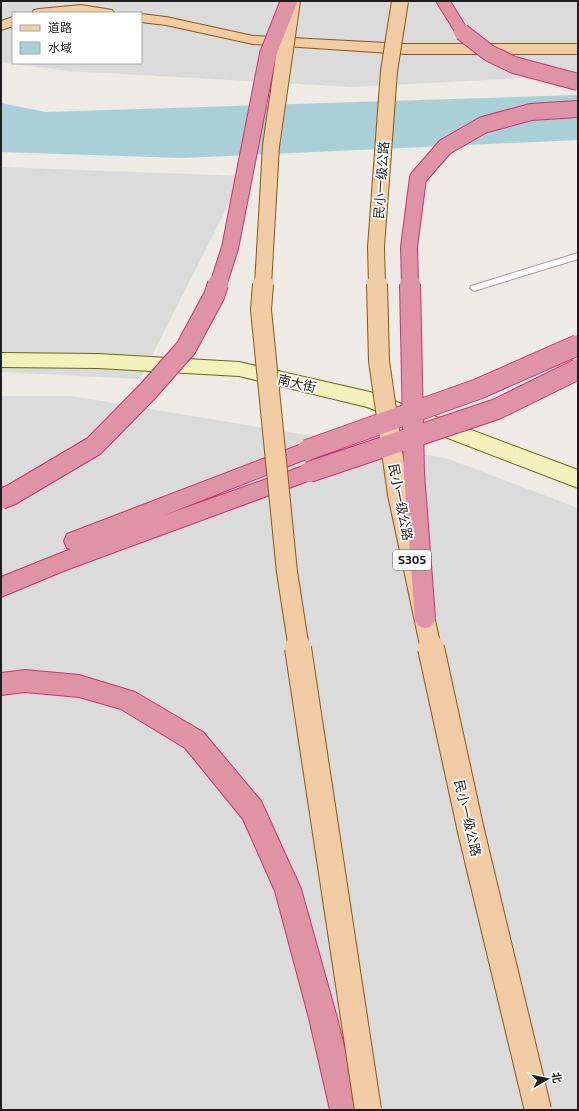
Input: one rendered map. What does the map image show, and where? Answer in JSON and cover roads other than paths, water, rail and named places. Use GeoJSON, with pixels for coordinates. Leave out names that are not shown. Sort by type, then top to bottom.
{"type":"FeatureCollection","features":[{"type":"Feature","properties":{"kind":"highway"},"geometry":{"type":"LineString","coordinates":[[1,500],[94,446],[148,391],[186,348],[214,296],[230,248],[268,54],[289,1]]}},
{"type":"Feature","properties":{"kind":"highway"},"geometry":{"type":"LineString","coordinates":[[443,1],[462,32],[488,53],[514,65],[578,82]]}},
{"type":"Feature","properties":{"kind":"highway"},"geometry":{"type":"LineString","coordinates":[[425,618],[414,473],[408,247],[418,178],[445,147],[483,125],[531,112],[578,110]]}},
{"type":"Feature","properties":{"kind":"highway"},"geometry":{"type":"LineString","coordinates":[[1,571],[307,450],[478,389],[578,345]]}},
{"type":"Feature","properties":{"kind":"highway"},"geometry":{"type":"LineString","coordinates":[[1,587],[58,563],[309,472],[497,409],[578,369]]}},
{"type":"Feature","properties":{"kind":"highway"},"geometry":{"type":"LineString","coordinates":[[1,684],[25,681],[79,686],[127,700],[194,740],[252,810],[288,889],[323,1018],[345,1110]]}},
{"type":"Feature","properties":{"kind":"main road"},"geometry":{"type":"LineString","coordinates":[[292,1],[271,146],[262,310],[287,572],[368,1110]]}},
{"type":"Feature","properties":{"kind":"main road","name":"民小一级公路"},"geometry":{"type":"LineString","coordinates":[[400,1],[389,71],[376,247],[378,361],[398,494],[471,832],[538,1110]]}},
{"type":"Feature","properties":{"kind":"main road"},"geometry":{"type":"LineString","coordinates":[[50,12],[81,9],[100,12]]}},
{"type":"Feature","properties":{"kind":"main road"},"geometry":{"type":"LineString","coordinates":[[142,18],[166,21],[253,40],[405,49],[578,49]]}},
{"type":"Feature","properties":{"kind":"main road"},"geometry":{"type":"LineString","coordinates":[[1,26],[12,21]]}},
{"type":"Feature","properties":{"kind":"main road","name":"南大街"},"geometry":{"type":"LineString","coordinates":[[1,360],[98,361],[239,370],[370,400],[578,479]]}},
{"type":"Feature","properties":{"kind":"lane"},"geometry":{"type":"LineString","coordinates":[[474,288],[578,256]]}},
{"type":"Feature","properties":{"kind":"water"},"geometry":{"type":"Polygon","coordinates":[[[578,95],[578,140],[182,158],[1,152],[1,103],[46,112],[578,95]]]}}]}
